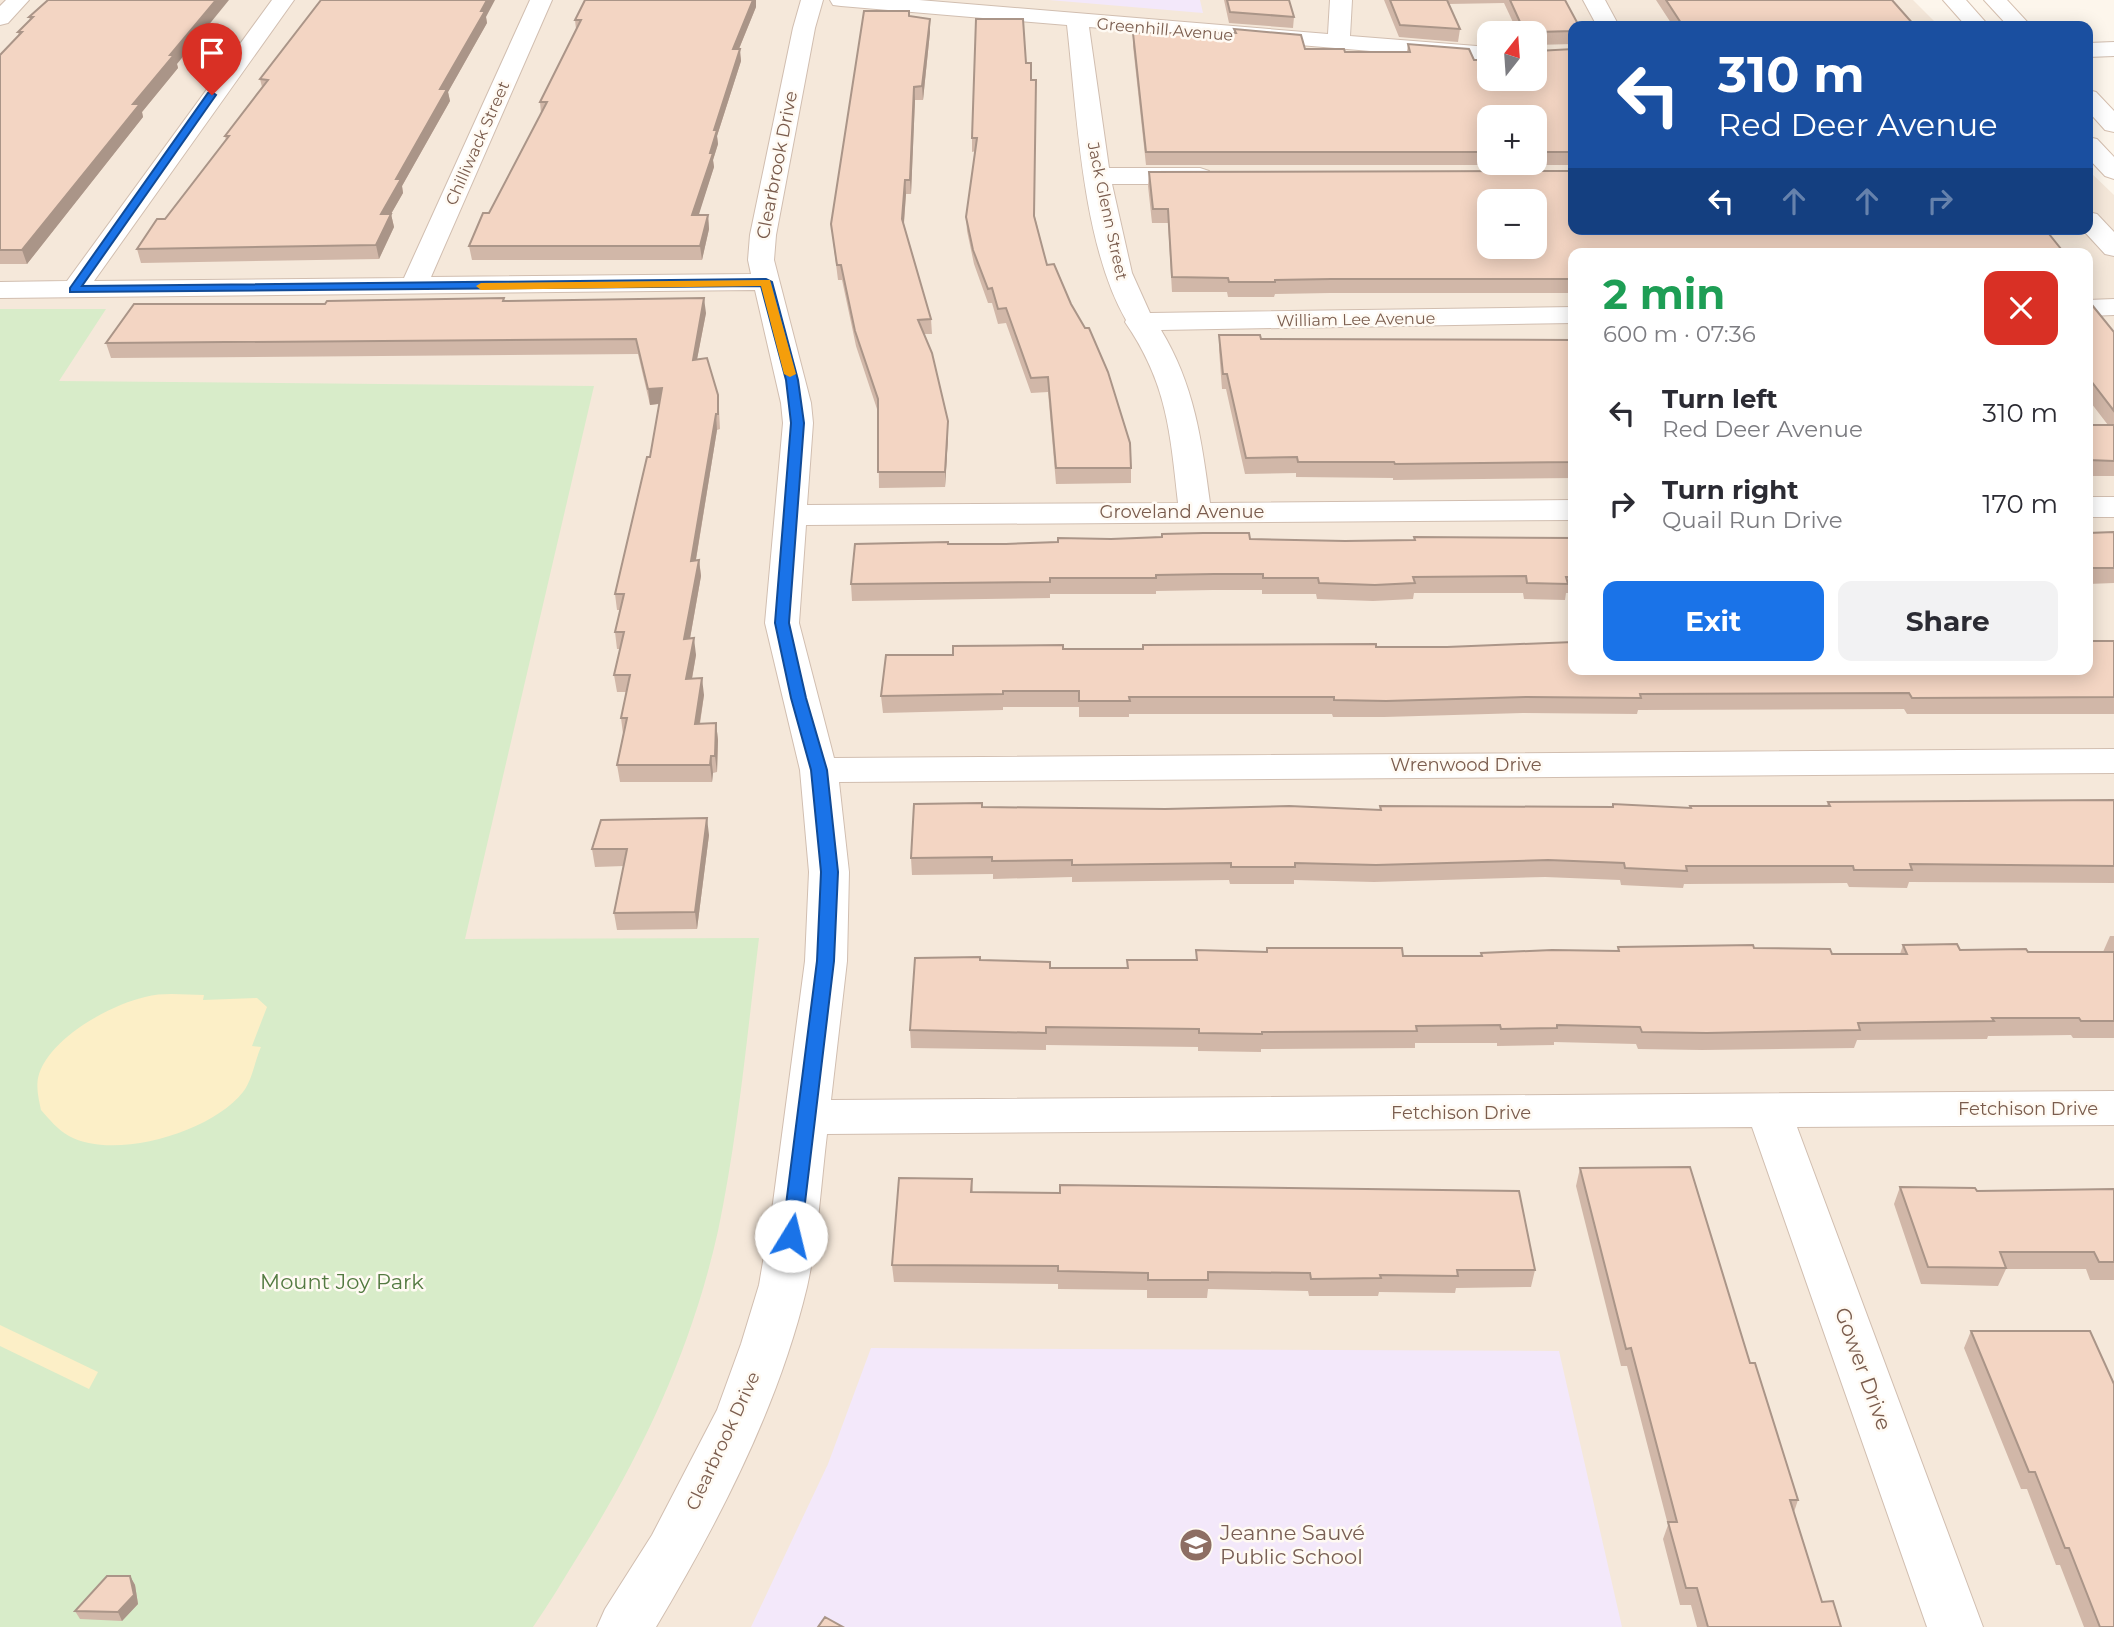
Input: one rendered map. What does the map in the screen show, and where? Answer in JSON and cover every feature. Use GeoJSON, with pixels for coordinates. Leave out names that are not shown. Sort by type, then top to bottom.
{"type":"FeatureCollection","features":[{"type":"Feature","properties":{"kind":"street"},"geometry":{"type":"LineString","coordinates":[[0,18],[18,0]]}},
{"type":"Feature","properties":{"kind":"street"},"geometry":{"type":"LineString","coordinates":[[74,290],[282,0]]}},
{"type":"Feature","properties":{"kind":"street","name":"Chilliwack Street"},"geometry":{"type":"LineString","coordinates":[[412,287],[541,0]]}},
{"type":"Feature","properties":{"kind":"street","name":"Clearbrook Drive"},"geometry":{"type":"LineString","coordinates":[[625,1627],[671,1552],[741,1413],[766,1344],[783,1285],[808,1117],[826,961],[829,872],[819,770],[782,623],[797,423],[796,403],[761,260],[763,235],[804,28],[812,0]]}},
{"type":"Feature","properties":{"kind":"street","name":"Greenhill Avenue"},"geometry":{"type":"LineString","coordinates":[[841,0],[1477,53]]}},
{"type":"Feature","properties":{"kind":"street"},"geometry":{"type":"LineString","coordinates":[[1339,43],[1341,0]]}},
{"type":"Feature","properties":{"kind":"street"},"geometry":{"type":"LineString","coordinates":[[1594,0],[1605,21]]}},
{"type":"Feature","properties":{"kind":"street"},"geometry":{"type":"LineString","coordinates":[[1954,0],[1973,21]]}},
{"type":"Feature","properties":{"kind":"street"},"geometry":{"type":"LineString","coordinates":[[1994,0],[2015,21]]}},
{"type":"Feature","properties":{"kind":"street","name":"Jack Glenn Street"},"geometry":{"type":"LineString","coordinates":[[1077,21],[1097,176],[1119,275],[1139,322],[1168,368],[1181,401],[1195,512]]}},
{"type":"Feature","properties":{"kind":"street"},"geometry":{"type":"LineString","coordinates":[[2093,50],[2114,49]]}},
{"type":"Feature","properties":{"kind":"street"},"geometry":{"type":"LineString","coordinates":[[2093,102],[2114,125]]}},
{"type":"Feature","properties":{"kind":"street"},"geometry":{"type":"LineString","coordinates":[[2093,149],[2114,172]]}},
{"type":"Feature","properties":{"kind":"street"},"geometry":{"type":"LineString","coordinates":[[1097,176],[1223,176]]}},
{"type":"Feature","properties":{"kind":"street"},"geometry":{"type":"LineString","coordinates":[[2093,225],[2114,248]]}},
{"type":"Feature","properties":{"kind":"street"},"geometry":{"type":"LineString","coordinates":[[0,290],[766,282]]}},
{"type":"Feature","properties":{"kind":"street"},"geometry":{"type":"LineString","coordinates":[[2093,308],[2114,307]]}},
{"type":"Feature","properties":{"kind":"street","name":"William Lee Avenue"},"geometry":{"type":"LineString","coordinates":[[1139,322],[1568,315]]}},
{"type":"Feature","properties":{"kind":"street"},"geometry":{"type":"LineString","coordinates":[[2093,507],[2114,507]]}},
{"type":"Feature","properties":{"kind":"street","name":"Groveland Avenue"},"geometry":{"type":"LineString","coordinates":[[791,515],[1568,510]]}},
{"type":"Feature","properties":{"kind":"street","name":"Wrenwood Drive"},"geometry":{"type":"LineString","coordinates":[[819,770],[2114,761]]}},
{"type":"Feature","properties":{"kind":"street","name":"Fetchison Drive"},"geometry":{"type":"LineString","coordinates":[[808,1117],[2114,1108]]}},
{"type":"Feature","properties":{"kind":"street","name":"Gower Drive"},"geometry":{"type":"LineString","coordinates":[[1769,1111],[1955,1627]]}},
{"type":"Feature","properties":{"kind":"shaded area"},"geometry":{"type":"Polygon","coordinates":[[[0,0],[1913,0],[1934,21],[1568,21],[1568,235],[2093,235],[2093,175],[2114,195],[2114,1627],[0,1627],[0,0]]]}},
{"type":"Feature","properties":{"kind":"shaded area"},"geometry":{"type":"Polygon","coordinates":[[[1049,0],[1200,0],[1203,13],[1049,0]]]}},
{"type":"Feature","properties":{"kind":"shaded area","name":"Jeanne Sauvé Public School"},"geometry":{"type":"Polygon","coordinates":[[[871,1348],[1559,1351],[1622,1627],[751,1627],[828,1464],[871,1348]]]}},
{"type":"Feature","properties":{"kind":"green space","name":"Mount Joy Park"},"geometry":{"type":"Polygon","coordinates":[[[0,309],[106,309],[59,381],[594,386],[465,939],[759,938],[742,1085],[725,1195],[694,1317],[644,1440],[601,1518],[533,1627],[0,1627],[0,309]]]}},
{"type":"Feature","properties":{"kind":"sand"},"geometry":{"type":"Polygon","coordinates":[[[152,995],[204,995],[203,1000],[257,998],[267,1007],[252,1046],[261,1047],[251,1076],[243,1092],[228,1106],[186,1130],[136,1144],[111,1145],[88,1143],[69,1136],[57,1128],[41,1110],[37,1082],[44,1064],[67,1037],[82,1026],[115,1008],[152,995]]]}},
{"type":"Feature","properties":{"kind":"sand"},"geometry":{"type":"Polygon","coordinates":[[[0,1325],[98,1372],[89,1389],[0,1346],[0,1325]]]}},
{"type":"Feature","properties":{"kind":"building"},"geometry":{"type":"Polygon","coordinates":[[[48,0],[216,0],[133,104],[140,104],[22,250],[0,250],[0,55],[33,17],[29,17],[48,0]]]}},
{"type":"Feature","properties":{"kind":"building"},"geometry":{"type":"Polygon","coordinates":[[[321,0],[487,0],[481,11],[485,11],[440,89],[447,89],[396,179],[401,179],[381,214],[391,214],[376,245],[137,249],[157,219],[165,219],[229,136],[225,136],[268,80],[260,79],[321,0]]]}},
{"type":"Feature","properties":{"kind":"building"},"geometry":{"type":"Polygon","coordinates":[[[585,0],[753,0],[733,49],[740,49],[714,130],[717,130],[710,153],[713,153],[692,215],[708,215],[700,246],[469,246],[483,213],[489,213],[547,102],[540,102],[581,20],[575,20],[585,0]]]}},
{"type":"Feature","properties":{"kind":"building"},"geometry":{"type":"Polygon","coordinates":[[[1227,0],[1289,0],[1294,17],[1230,12],[1227,0]]]}},
{"type":"Feature","properties":{"kind":"building"},"geometry":{"type":"Polygon","coordinates":[[[1390,0],[1447,0],[1460,29],[1400,25],[1390,0]]]}},
{"type":"Feature","properties":{"kind":"building"},"geometry":{"type":"Polygon","coordinates":[[[1510,0],[1565,0],[1576,21],[1568,21],[1568,31],[1547,32],[1547,21],[1520,21],[1510,0]]]}},
{"type":"Feature","properties":{"kind":"building"},"geometry":{"type":"Polygon","coordinates":[[[1666,0],[1892,0],[1911,21],[1680,21],[1666,0]]]}},
{"type":"Feature","properties":{"kind":"building"},"geometry":{"type":"Polygon","coordinates":[[[864,11],[909,11],[909,16],[930,19],[922,86],[914,87],[910,180],[905,180],[902,219],[931,319],[918,320],[932,353],[948,421],[945,472],[878,472],[878,399],[855,331],[841,265],[837,265],[831,224],[864,11]]]}},
{"type":"Feature","properties":{"kind":"building"},"geometry":{"type":"Polygon","coordinates":[[[976,19],[1023,19],[1026,63],[1031,63],[1031,80],[1036,80],[1034,216],[1047,265],[1054,264],[1071,304],[1085,328],[1089,328],[1108,372],[1130,443],[1131,468],[1056,468],[1048,377],[1031,378],[1006,308],[998,309],[992,288],[988,289],[973,250],[966,217],[977,138],[972,138],[976,19]]]}},
{"type":"Feature","properties":{"kind":"building"},"geometry":{"type":"Polygon","coordinates":[[[1234,29],[1301,35],[1305,49],[1344,49],[1345,52],[1410,52],[1408,44],[1469,49],[1474,60],[1477,60],[1477,91],[1547,91],[1547,50],[1568,49],[1568,152],[1547,152],[1547,105],[1477,105],[1477,152],[1146,152],[1133,33],[1236,33],[1234,29]]]}},
{"type":"Feature","properties":{"kind":"building"},"geometry":{"type":"Polygon","coordinates":[[[1477,171],[1477,175],[1547,175],[1547,171],[1568,171],[1568,235],[2050,235],[2060,248],[1568,248],[1568,279],[1229,282],[1228,278],[1172,277],[1168,209],[1153,209],[1149,172],[1477,171]]]}},
{"type":"Feature","properties":{"kind":"building"},"geometry":{"type":"Polygon","coordinates":[[[504,298],[503,301],[704,298],[693,360],[707,358],[718,395],[718,414],[691,561],[699,560],[684,639],[694,638],[686,679],[702,678],[695,724],[716,723],[715,756],[711,756],[710,765],[617,765],[627,718],[621,718],[630,675],[614,675],[624,632],[615,632],[624,594],[615,594],[647,457],[650,457],[662,388],[648,389],[636,339],[106,343],[134,304],[325,304],[327,301],[504,298]]]}},
{"type":"Feature","properties":{"kind":"building"},"geometry":{"type":"Polygon","coordinates":[[[2093,306],[2114,332],[2114,411],[2093,384],[2093,306]]]}},
{"type":"Feature","properties":{"kind":"building"},"geometry":{"type":"Polygon","coordinates":[[[1219,335],[1260,335],[1261,339],[1568,340],[1568,462],[1395,464],[1298,462],[1297,457],[1246,458],[1227,374],[1223,374],[1219,335]]]}},
{"type":"Feature","properties":{"kind":"building"},"geometry":{"type":"Polygon","coordinates":[[[2093,425],[2114,425],[2114,461],[2093,460],[2093,425]]]}},
{"type":"Feature","properties":{"kind":"building"},"geometry":{"type":"Polygon","coordinates":[[[2114,532],[2114,568],[2093,568],[2093,533],[2114,532]]]}},
{"type":"Feature","properties":{"kind":"building"},"geometry":{"type":"Polygon","coordinates":[[[1249,533],[1250,539],[1345,541],[1415,540],[1414,537],[1568,538],[1568,584],[1527,583],[1526,576],[1413,577],[1415,583],[1375,585],[1319,583],[1318,578],[1263,578],[1263,574],[1214,574],[1156,575],[1156,578],[1050,578],[1050,582],[851,584],[855,544],[1006,544],[1058,542],[1058,538],[1162,537],[1162,534],[1249,533]]]}},
{"type":"Feature","properties":{"kind":"building"},"geometry":{"type":"Polygon","coordinates":[[[2093,641],[2114,641],[2114,697],[1912,698],[1909,693],[1640,694],[1641,698],[1526,697],[1386,701],[1334,700],[1334,697],[1129,697],[1130,701],[1079,701],[1079,691],[881,696],[886,655],[953,655],[953,646],[1063,645],[1063,649],[1143,649],[1143,645],[1376,644],[1376,647],[1568,642],[1568,675],[2093,675],[2093,641]]]}},
{"type":"Feature","properties":{"kind":"building"},"geometry":{"type":"Polygon","coordinates":[[[2114,800],[2114,866],[1910,864],[1912,870],[1854,870],[1853,866],[1686,866],[1687,871],[1625,868],[1624,863],[1548,860],[1376,865],[1295,863],[1295,867],[1231,867],[1231,863],[1072,865],[1072,860],[911,858],[914,804],[982,803],[982,807],[1165,809],[1289,806],[1381,810],[1380,806],[1613,807],[1613,804],[1691,808],[1690,806],[1830,806],[1828,802],[2114,800]]]}},
{"type":"Feature","properties":{"kind":"building"},"geometry":{"type":"Polygon","coordinates":[[[707,818],[695,912],[614,913],[627,849],[592,849],[601,820],[707,818]]]}},
{"type":"Feature","properties":{"kind":"building"},"geometry":{"type":"Polygon","coordinates":[[[1957,944],[1960,950],[2114,952],[2114,1021],[2081,1021],[2079,1018],[1992,1018],[1994,1021],[1858,1023],[1860,1030],[1707,1033],[1642,1032],[1640,1027],[1557,1025],[1557,1028],[1501,1029],[1500,1025],[1416,1026],[1417,1031],[1262,1034],[1199,1033],[1199,1029],[1046,1027],[1046,1033],[910,1030],[915,958],[980,957],[980,960],[1050,962],[1050,968],[1128,968],[1127,960],[1197,960],[1196,950],[1267,952],[1267,948],[1402,948],[1403,956],[1482,956],[1481,953],[1552,950],[1619,951],[1618,947],[1753,945],[1754,948],[1830,949],[1832,954],[1907,954],[1903,945],[1957,944]]]}},
{"type":"Feature","properties":{"kind":"building"},"geometry":{"type":"Polygon","coordinates":[[[1690,1167],[1750,1363],[1755,1363],[1798,1500],[1790,1500],[1822,1602],[1833,1601],[1841,1627],[1708,1627],[1697,1588],[1686,1588],[1668,1522],[1677,1522],[1631,1348],[1626,1349],[1580,1168],[1690,1167]]]}},
{"type":"Feature","properties":{"kind":"building"},"geometry":{"type":"Polygon","coordinates":[[[899,1178],[972,1179],[971,1192],[1060,1193],[1060,1185],[1519,1191],[1535,1270],[1457,1270],[1458,1276],[1380,1275],[1381,1278],[1311,1279],[1310,1273],[1208,1272],[1208,1280],[1148,1280],[1148,1273],[1058,1271],[1058,1266],[892,1265],[899,1178]]]}},
{"type":"Feature","properties":{"kind":"building"},"geometry":{"type":"Polygon","coordinates":[[[1900,1187],[1975,1188],[1977,1191],[2114,1189],[2114,1262],[2099,1262],[2094,1252],[2000,1252],[2006,1268],[1928,1267],[1900,1187]]]}},
{"type":"Feature","properties":{"kind":"building"},"geometry":{"type":"Polygon","coordinates":[[[1971,1331],[2090,1331],[2114,1384],[2114,1627],[2100,1627],[2035,1472],[2029,1472],[1971,1331]]]}},
{"type":"Feature","properties":{"kind":"building"},"geometry":{"type":"Polygon","coordinates":[[[107,1576],[130,1576],[134,1595],[118,1612],[75,1611],[107,1576]]]}},
{"type":"Feature","properties":{"kind":"building"},"geometry":{"type":"Polygon","coordinates":[[[825,1617],[843,1627],[818,1627],[825,1617]]]}},
{"type":"Feature","properties":{"kind":"slow traffic"},"geometry":{"type":"LineString","coordinates":[[481,286],[766,282],[790,374]]}},
{"type":"Feature","properties":{"kind":"place","name":"Jeanne Sauvé Public School"},"geometry":{"type":"Point","coordinates":[1196,1545]}},
{"type":"Feature","properties":{"kind":"route"},"geometry":{"type":"LineString","coordinates":[[212,95],[74,290],[766,282],[792,380],[797,423],[782,623],[819,770],[829,872],[826,961],[791,1236]]}}]}
